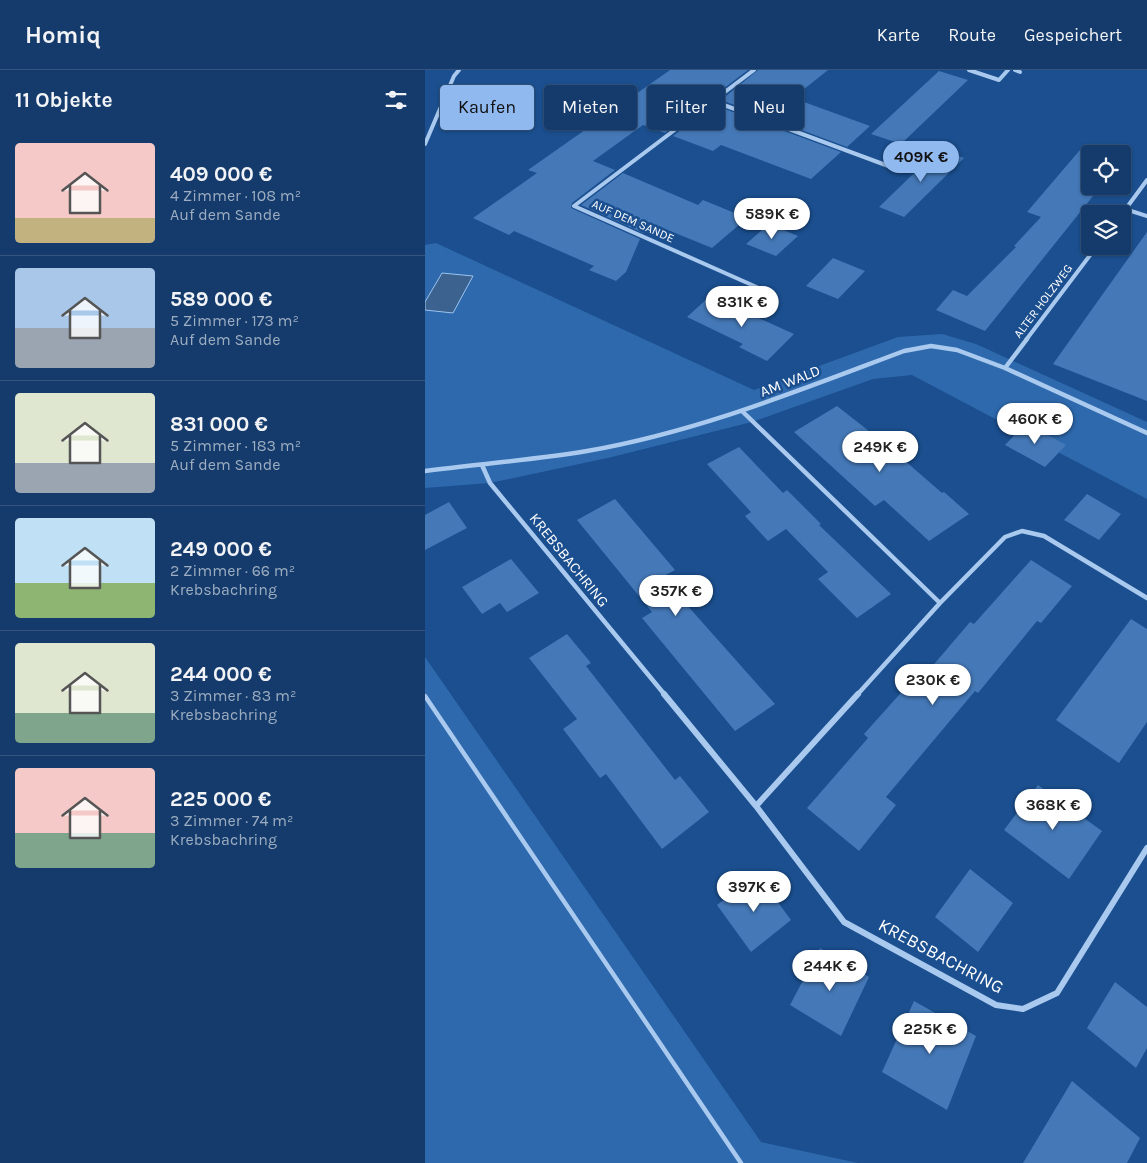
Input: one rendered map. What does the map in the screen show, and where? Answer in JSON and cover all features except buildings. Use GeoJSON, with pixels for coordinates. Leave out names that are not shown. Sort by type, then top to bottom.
{"type":"FeatureCollection","features":[{"type":"Feature","properties":{"kind":"street"},"geometry":{"type":"LineString","coordinates":[[425,144],[453,76],[459,70]]}},
{"type":"Feature","properties":{"kind":"street","name":"AUF DEM SANDE"},"geometry":{"type":"LineString","coordinates":[[725,92],[754,70]]}},
{"type":"Feature","properties":{"kind":"street"},"geometry":{"type":"LineString","coordinates":[[969,70],[999,80],[1008,70]]}},
{"type":"Feature","properties":{"kind":"street"},"geometry":{"type":"LineString","coordinates":[[1015,70],[1020,72]]}},
{"type":"Feature","properties":{"kind":"street"},"geometry":{"type":"LineString","coordinates":[[725,105],[891,167]]}},
{"type":"Feature","properties":{"kind":"street","name":"AUF DEM SANDE"},"geometry":{"type":"LineString","coordinates":[[675,130],[574,206],[761,289]]}},
{"type":"Feature","properties":{"kind":"street"},"geometry":{"type":"LineString","coordinates":[[1128,205],[1147,180]]}},
{"type":"Feature","properties":{"kind":"street"},"geometry":{"type":"LineString","coordinates":[[1131,211],[1147,216]]}},
{"type":"Feature","properties":{"kind":"street","name":"ALTER HOLZWEG"},"geometry":{"type":"LineString","coordinates":[[1005,368],[1090,255]]}},
{"type":"Feature","properties":{"kind":"street","name":"AM WALD"},"geometry":{"type":"LineString","coordinates":[[425,471],[587,451],[743,412],[904,351],[931,346],[957,350],[1005,368],[1147,432]]}},
{"type":"Feature","properties":{"kind":"street"},"geometry":{"type":"LineString","coordinates":[[743,412],[940,604]]}},
{"type":"Feature","properties":{"kind":"street","name":"KREBSBACHRING"},"geometry":{"type":"LineString","coordinates":[[482,465],[490,484],[756,806],[844,922],[996,1005],[1023,1009],[1057,993],[1147,848]]}},
{"type":"Feature","properties":{"kind":"street"},"geometry":{"type":"LineString","coordinates":[[756,806],[940,604],[1005,537],[1022,531],[1044,536],[1147,598]]}},
{"type":"Feature","properties":{"kind":"lane"},"geometry":{"type":"LineString","coordinates":[[425,696],[741,1163]]}},
{"type":"Feature","properties":{"kind":"shaded area"},"geometry":{"type":"Polygon","coordinates":[[[436,243],[754,390],[898,337],[942,334],[976,344],[1147,422],[1147,499],[912,375],[873,379],[752,422],[612,457],[490,483],[425,488],[425,245],[436,243]]]}},
{"type":"Feature","properties":{"kind":"shaded area"},"geometry":{"type":"Polygon","coordinates":[[[442,273],[473,276],[453,313],[425,310],[425,302],[442,273]]]}},
{"type":"Feature","properties":{"kind":"shaded area"},"geometry":{"type":"Polygon","coordinates":[[[425,657],[761,1142],[858,1163],[425,1163],[425,657]]]}}]}
